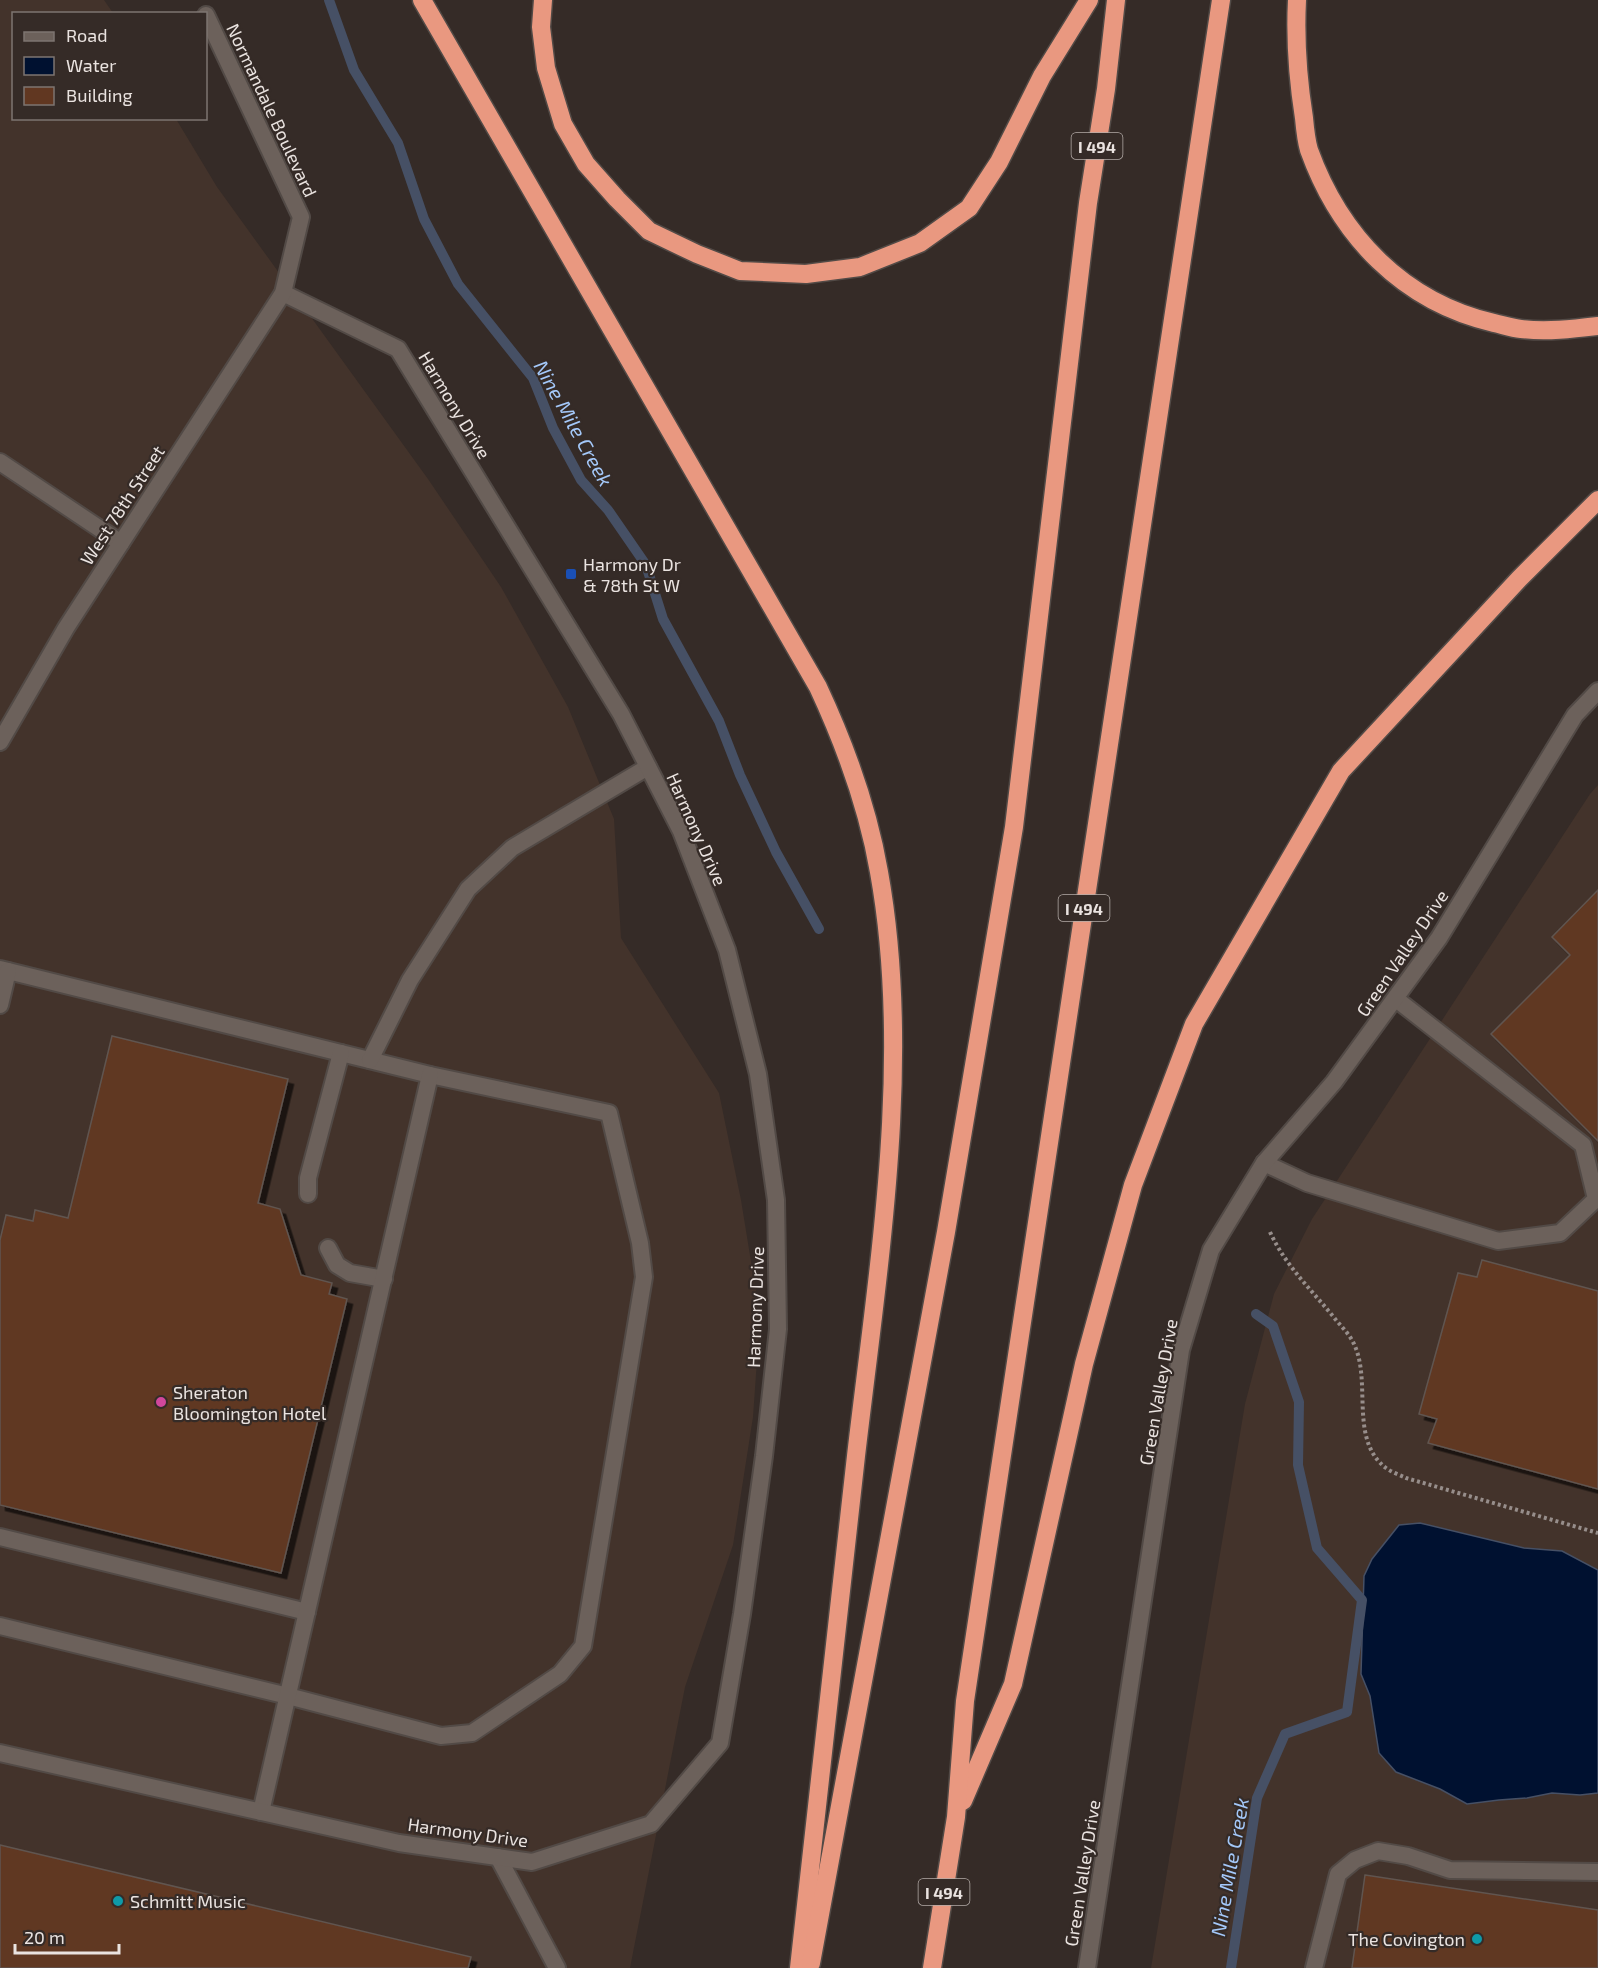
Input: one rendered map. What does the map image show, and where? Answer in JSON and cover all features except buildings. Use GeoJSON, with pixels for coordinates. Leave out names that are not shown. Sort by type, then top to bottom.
{"type":"FeatureCollection","features":[{"type":"Feature","properties":{"kind":"highway"},"geometry":{"type":"LineString","coordinates":[[422,0],[818,687],[840,737],[867,820],[879,870],[892,970],[893,1075],[885,1196],[799,1968]]}},
{"type":"Feature","properties":{"kind":"highway"},"geometry":{"type":"LineString","coordinates":[[543,0],[541,27],[546,68],[562,124],[586,164],[617,199],[649,231],[697,254],[740,271],[806,274],[860,267],[920,243],[969,208],[999,162],[1042,76],[1089,0]]}},
{"type":"Feature","properties":{"kind":"highway","name":"I 494"},"geometry":{"type":"LineString","coordinates":[[810,1968],[945,1232],[1014,827],[1088,202],[1106,89],[1116,0]]}},
{"type":"Feature","properties":{"kind":"highway","name":"I 494"},"geometry":{"type":"LineString","coordinates":[[932,1968],[956,1817],[967,1689],[1221,0]]}},
{"type":"Feature","properties":{"kind":"highway"},"geometry":{"type":"LineString","coordinates":[[1297,0],[1299,88],[1308,148],[1331,200],[1360,241],[1391,273],[1431,301],[1474,319],[1520,329],[1572,330],[1598,326]]}},
{"type":"Feature","properties":{"kind":"highway"},"geometry":{"type":"LineString","coordinates":[[956,1817],[1013,1684],[1084,1364],[1133,1185],[1194,1024],[1341,771],[1519,579],[1598,500]]}},
{"type":"Feature","properties":{"kind":"street","name":"Normandale Boulevard"},"geometry":{"type":"LineString","coordinates":[[207,18],[301,217],[283,293]]}},
{"type":"Feature","properties":{"kind":"street","name":"West 78th Street"},"geometry":{"type":"LineString","coordinates":[[0,742],[66,628],[283,293]]}},
{"type":"Feature","properties":{"kind":"street","name":"Harmony Drive"},"geometry":{"type":"LineString","coordinates":[[0,1753],[399,1843],[532,1862],[651,1824],[720,1743],[742,1614],[763,1467],[778,1329],[776,1200],[758,1074],[727,950],[681,831],[621,714],[398,349],[283,293]]}},
{"type":"Feature","properties":{"kind":"street"},"geometry":{"type":"LineString","coordinates":[[0,462],[121,543]]}},
{"type":"Feature","properties":{"kind":"street","name":"Green Valley Drive"},"geometry":{"type":"LineString","coordinates":[[1087,1968],[1181,1350],[1210,1250],[1264,1163],[1334,1082],[1439,938],[1575,715],[1598,692]]}},
{"type":"Feature","properties":{"kind":"street"},"geometry":{"type":"LineString","coordinates":[[370,1060],[410,980],[468,889],[512,848],[648,767]]}},
{"type":"Feature","properties":{"kind":"street"},"geometry":{"type":"LineString","coordinates":[[0,1005],[4,970],[430,1075],[609,1113],[640,1243],[644,1278],[583,1646],[560,1674],[472,1733],[441,1736],[0,1626]]}},
{"type":"Feature","properties":{"kind":"street"},"geometry":{"type":"LineString","coordinates":[[1264,1163],[1307,1183],[1498,1241],[1560,1233],[1596,1199],[1583,1145],[1396,999]]}},
{"type":"Feature","properties":{"kind":"street"},"geometry":{"type":"LineString","coordinates":[[308,1194],[308,1178],[341,1053]]}},
{"type":"Feature","properties":{"kind":"street"},"geometry":{"type":"LineString","coordinates":[[261,1812],[430,1075]]}},
{"type":"Feature","properties":{"kind":"street"},"geometry":{"type":"LineString","coordinates":[[328,1248],[338,1265],[350,1273],[384,1279]]}},
{"type":"Feature","properties":{"kind":"street"},"geometry":{"type":"LineString","coordinates":[[0,1537],[307,1612]]}},
{"type":"Feature","properties":{"kind":"street"},"geometry":{"type":"LineString","coordinates":[[1314,1968],[1338,1874],[1355,1860],[1378,1851],[1408,1856],[1450,1870],[1598,1872]]}},
{"type":"Feature","properties":{"kind":"street"},"geometry":{"type":"LineString","coordinates":[[498,1857],[556,1968]]}},
{"type":"Feature","properties":{"kind":"path"},"geometry":{"type":"LineString","coordinates":[[1270,1232],[1292,1269],[1353,1341],[1362,1367],[1365,1430],[1371,1451],[1386,1467],[1406,1478],[1598,1533]]}},
{"type":"Feature","properties":{"kind":"shaded area"},"geometry":{"type":"Polygon","coordinates":[[[0,0],[104,0],[112,12],[12,12],[12,120],[177,120],[217,187],[428,479],[501,587],[568,707],[614,819],[621,938],[719,1093],[741,1200],[760,1317],[753,1417],[733,1545],[685,1687],[630,1968],[0,1968],[0,0]]]}},
{"type":"Feature","properties":{"kind":"shaded area"},"geometry":{"type":"Polygon","coordinates":[[[1598,785],[1598,1968],[1151,1968],[1245,1404],[1274,1294],[1312,1219],[1598,785]]]}},
{"type":"Feature","properties":{"kind":"water"},"geometry":{"type":"Polygon","coordinates":[[[1420,1523],[1524,1548],[1562,1551],[1598,1570],[1598,1793],[1580,1795],[1552,1793],[1467,1804],[1440,1789],[1396,1772],[1379,1753],[1370,1696],[1361,1674],[1364,1576],[1372,1559],[1399,1525],[1420,1523]]]}},
{"type":"Feature","properties":{"kind":"waterway","name":"Nine Mile Creek"},"geometry":{"type":"LineString","coordinates":[[329,0],[354,70],[398,143],[424,219],[458,284],[533,378],[553,428],[581,480],[608,510],[646,565],[663,619],[719,721],[740,775],[776,852],[819,929]]}},
{"type":"Feature","properties":{"kind":"waterway","name":"Nine Mile Creek"},"geometry":{"type":"LineString","coordinates":[[1231,1968],[1257,1798],[1285,1734],[1347,1712],[1362,1600],[1317,1548],[1298,1465],[1299,1402],[1273,1326],[1256,1314]]}},
{"type":"Feature","properties":{"kind":"place","name":"Harmony Dr & 78th St W"},"geometry":{"type":"Point","coordinates":[571,574]}},
{"type":"Feature","properties":{"kind":"place","name":"Sheraton Bloomington Hotel"},"geometry":{"type":"Point","coordinates":[161,1402]}},
{"type":"Feature","properties":{"kind":"place","name":"Schmitt Music"},"geometry":{"type":"Point","coordinates":[118,1901]}},
{"type":"Feature","properties":{"kind":"place","name":"The Covington"},"geometry":{"type":"Point","coordinates":[1477,1939]}}]}
